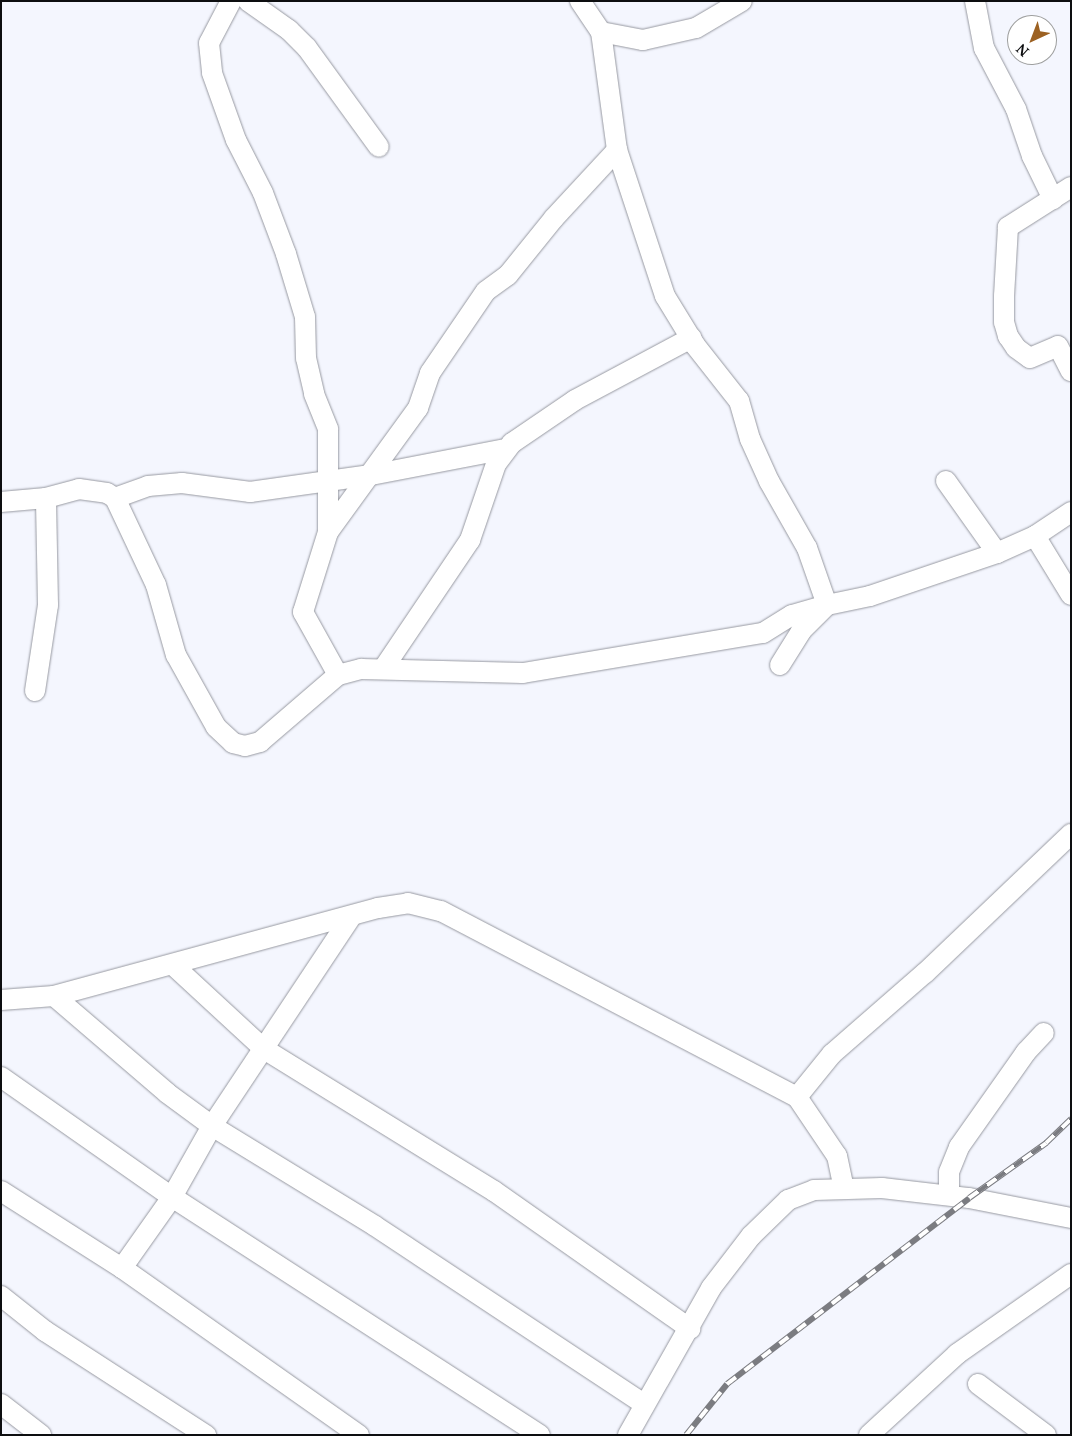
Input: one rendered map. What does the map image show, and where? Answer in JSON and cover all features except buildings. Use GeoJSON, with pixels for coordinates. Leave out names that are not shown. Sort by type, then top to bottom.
{"type":"FeatureCollection","features":[{"type":"Feature","properties":{"kind":"street"},"geometry":{"type":"LineString","coordinates":[[231,1],[209,44],[212,72],[236,140],[262,193],[286,254],[305,317],[306,358],[314,394],[328,429],[330,481],[328,532],[303,612],[338,675]]}},
{"type":"Feature","properties":{"kind":"street"},"geometry":{"type":"LineString","coordinates":[[248,1],[282,24],[307,48],[379,147]]}},
{"type":"Feature","properties":{"kind":"street"},"geometry":{"type":"LineString","coordinates":[[580,1],[601,32],[617,150],[665,296],[691,338],[740,401],[750,439],[769,481],[807,548],[827,605]]}},
{"type":"Feature","properties":{"kind":"street"},"geometry":{"type":"LineString","coordinates":[[601,32],[643,40],[670,35],[696,28],[742,1]]}},
{"type":"Feature","properties":{"kind":"street"},"geometry":{"type":"LineString","coordinates":[[975,1],[984,48],[1016,109],[1032,156],[1053,199]]}},
{"type":"Feature","properties":{"kind":"street"},"geometry":{"type":"LineString","coordinates":[[328,532],[418,408],[430,374],[486,291],[508,275],[554,218],[617,150]]}},
{"type":"Feature","properties":{"kind":"street"},"geometry":{"type":"LineString","coordinates":[[1071,187],[1008,227],[1004,322],[1016,348],[1030,358],[1064,342],[1071,371]]}},
{"type":"Feature","properties":{"kind":"street"},"geometry":{"type":"LineString","coordinates":[[383,669],[470,540],[496,464],[506,449],[575,400],[691,338]]}},
{"type":"Feature","properties":{"kind":"street"},"geometry":{"type":"LineString","coordinates":[[115,498],[157,485],[182,483],[250,492],[371,475],[506,449]]}},
{"type":"Feature","properties":{"kind":"street"},"geometry":{"type":"LineString","coordinates":[[946,481],[997,553]]}},
{"type":"Feature","properties":{"kind":"street"},"geometry":{"type":"LineString","coordinates":[[1,502],[46,498],[79,489],[107,493],[115,498],[156,585],[176,655],[216,727],[233,743],[245,746],[260,742],[338,675],[361,669],[523,673],[763,633],[792,615],[870,596],[997,553],[1035,536],[1071,512]]}},
{"type":"Feature","properties":{"kind":"street"},"geometry":{"type":"LineString","coordinates":[[35,691],[48,605],[46,498]]}},
{"type":"Feature","properties":{"kind":"street"},"geometry":{"type":"LineString","coordinates":[[1035,536],[1071,595]]}},
{"type":"Feature","properties":{"kind":"street"},"geometry":{"type":"LineString","coordinates":[[780,664],[801,631],[827,605]]}},
{"type":"Feature","properties":{"kind":"street"},"geometry":{"type":"LineString","coordinates":[[797,1097],[832,1054],[925,974],[1071,834]]}},
{"type":"Feature","properties":{"kind":"street"},"geometry":{"type":"LineString","coordinates":[[1,1000],[54,996],[408,903],[440,911],[797,1097],[837,1156],[844,1188]]}},
{"type":"Feature","properties":{"kind":"street"},"geometry":{"type":"LineString","coordinates":[[122,1268],[172,1197],[212,1126],[351,917]]}},
{"type":"Feature","properties":{"kind":"street"},"geometry":{"type":"LineString","coordinates":[[174,966],[264,1048],[494,1191],[690,1329]]}},
{"type":"Feature","properties":{"kind":"street"},"geometry":{"type":"LineString","coordinates":[[54,996],[166,1093],[212,1126],[375,1226],[644,1404]]}},
{"type":"Feature","properties":{"kind":"street"},"geometry":{"type":"LineString","coordinates":[[949,1195],[949,1172],[959,1147],[1026,1052],[1044,1033]]}},
{"type":"Feature","properties":{"kind":"street"},"geometry":{"type":"LineString","coordinates":[[1,1077],[172,1197],[540,1435]]}},
{"type":"Feature","properties":{"kind":"street"},"geometry":{"type":"LineString","coordinates":[[628,1435],[712,1288],[750,1236],[788,1200],[814,1190],[882,1188],[949,1195],[1071,1218]]}},
{"type":"Feature","properties":{"kind":"street"},"geometry":{"type":"LineString","coordinates":[[1,1191],[122,1268],[359,1435]]}},
{"type":"Feature","properties":{"kind":"street"},"geometry":{"type":"LineString","coordinates":[[869,1435],[957,1354],[1071,1274]]}},
{"type":"Feature","properties":{"kind":"street"},"geometry":{"type":"LineString","coordinates":[[1,1296],[45,1331],[206,1435]]}},
{"type":"Feature","properties":{"kind":"street"},"geometry":{"type":"LineString","coordinates":[[978,1384],[1046,1435]]}},
{"type":"Feature","properties":{"kind":"street"},"geometry":{"type":"LineString","coordinates":[[1,1404],[41,1435]]}},
{"type":"Feature","properties":{"kind":"railway"},"geometry":{"type":"LineString","coordinates":[[686,1435],[727,1384],[969,1198],[1046,1143],[1071,1119]]}}]}
